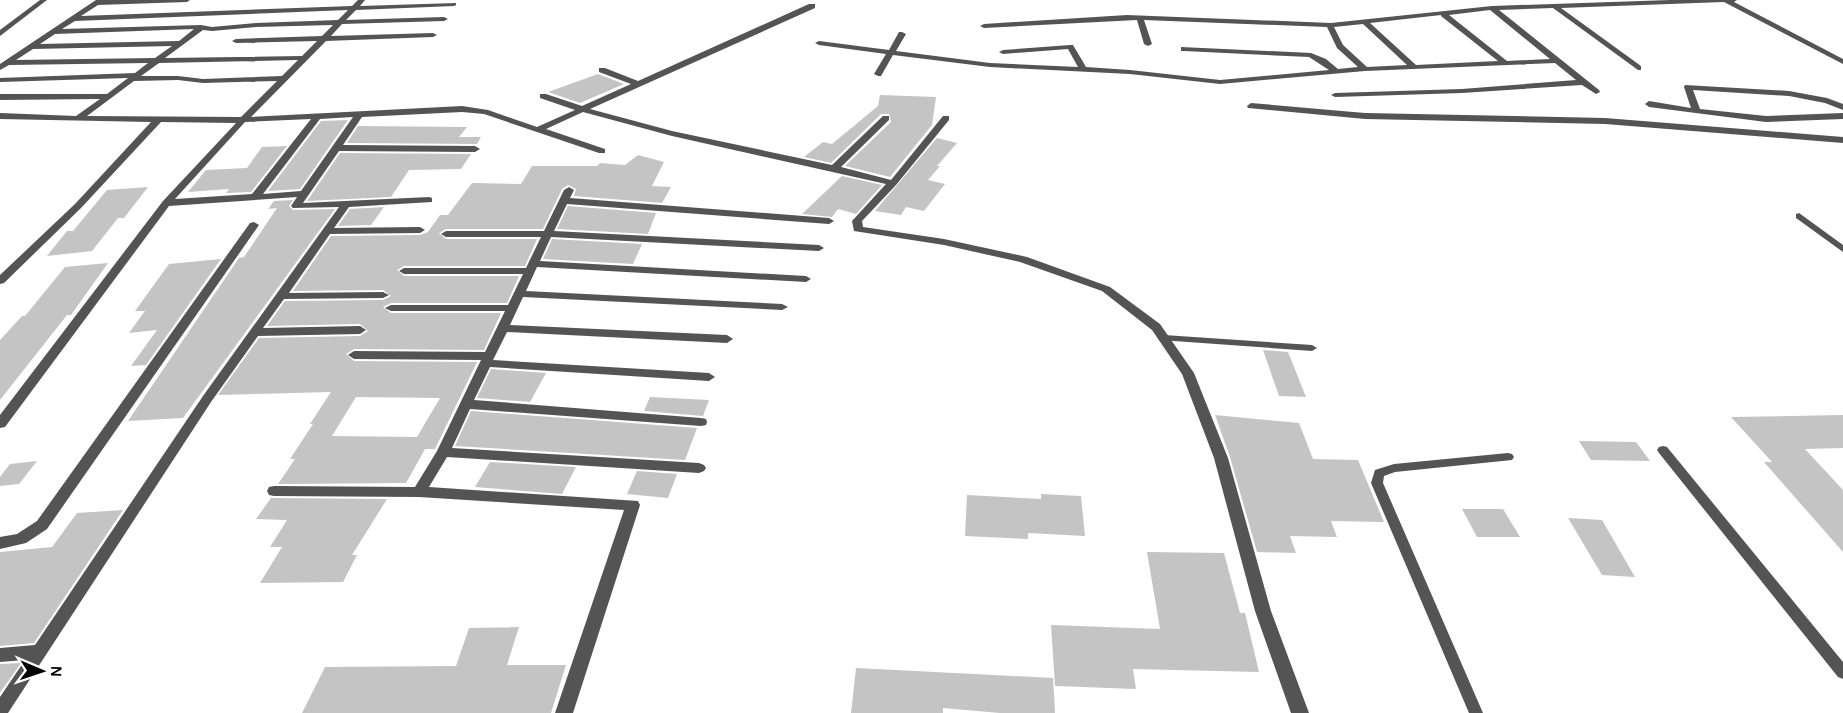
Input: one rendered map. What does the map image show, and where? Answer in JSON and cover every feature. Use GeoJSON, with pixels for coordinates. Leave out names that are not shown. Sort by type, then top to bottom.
{"type":"FeatureCollection","features":[{"type":"Feature","properties":{"kind":"street"},"geometry":{"type":"LineString","coordinates":[[0,33],[44,0]]}},
{"type":"Feature","properties":{"kind":"street"},"geometry":{"type":"LineString","coordinates":[[4,65],[99,1],[187,0]]}},
{"type":"Feature","properties":{"kind":"street"},"geometry":{"type":"LineString","coordinates":[[0,424],[166,203],[243,120],[362,0]]}},
{"type":"Feature","properties":{"kind":"street"},"geometry":{"type":"LineString","coordinates":[[984,26],[1140,17],[1328,24],[1492,8],[1734,0]]}},
{"type":"Feature","properties":{"kind":"street"},"geometry":{"type":"LineString","coordinates":[[1727,1],[1843,62]]}},
{"type":"Feature","properties":{"kind":"street"},"geometry":{"type":"LineString","coordinates":[[70,19],[454,4]]}},
{"type":"Feature","properties":{"kind":"street"},"geometry":{"type":"LineString","coordinates":[[1553,5],[1638,68]]}},
{"type":"Feature","properties":{"kind":"street"},"geometry":{"type":"LineString","coordinates":[[539,129],[812,6]]}},
{"type":"Feature","properties":{"kind":"street"},"geometry":{"type":"LineString","coordinates":[[1492,8],[1596,92]]}},
{"type":"Feature","properties":{"kind":"street"},"geometry":{"type":"LineString","coordinates":[[78,119],[182,43],[216,12]]}},
{"type":"Feature","properties":{"kind":"street"},"geometry":{"type":"LineString","coordinates":[[1444,14],[1506,64]]}},
{"type":"Feature","properties":{"kind":"street"},"geometry":{"type":"LineString","coordinates":[[1140,17],[1148,45]]}},
{"type":"Feature","properties":{"kind":"street"},"geometry":{"type":"LineString","coordinates":[[54,32],[201,27],[212,29],[256,25],[444,19]]}},
{"type":"Feature","properties":{"kind":"street"},"geometry":{"type":"LineString","coordinates":[[1365,22],[1415,68]]}},
{"type":"Feature","properties":{"kind":"street"},"geometry":{"type":"LineString","coordinates":[[1328,24],[1335,33],[1340,46],[1365,69]]}},
{"type":"Feature","properties":{"kind":"street"},"geometry":{"type":"LineString","coordinates":[[878,74],[902,34]]}},
{"type":"Feature","properties":{"kind":"street"},"geometry":{"type":"LineString","coordinates":[[236,41],[433,35]]}},
{"type":"Feature","properties":{"kind":"street"},"geometry":{"type":"LineString","coordinates":[[260,58],[280,39]]}},
{"type":"Feature","properties":{"kind":"street"},"geometry":{"type":"LineString","coordinates":[[32,47],[182,43]]}},
{"type":"Feature","properties":{"kind":"street"},"geometry":{"type":"LineString","coordinates":[[819,43],[990,65],[1130,72],[1220,82],[1365,69],[1557,61]]}},
{"type":"Feature","properties":{"kind":"street"},"geometry":{"type":"LineString","coordinates":[[1003,52],[1070,47],[1084,70]]}},
{"type":"Feature","properties":{"kind":"street"},"geometry":{"type":"LineString","coordinates":[[1184,49],[1311,55],[1337,72]]}},
{"type":"Feature","properties":{"kind":"street"},"geometry":{"type":"LineString","coordinates":[[4,65],[304,57]]}},
{"type":"Feature","properties":{"kind":"street"},"geometry":{"type":"LineString","coordinates":[[602,70],[638,84]]}},
{"type":"Feature","properties":{"kind":"street"},"geometry":{"type":"LineString","coordinates":[[0,80],[134,77],[203,81],[284,78]]}},
{"type":"Feature","properties":{"kind":"street"},"geometry":{"type":"LineString","coordinates":[[1335,95],[1584,82]]}},
{"type":"Feature","properties":{"kind":"street"},"geometry":{"type":"LineString","coordinates":[[1696,111],[1688,87],[1791,94],[1833,101],[1843,107]]}},
{"type":"Feature","properties":{"kind":"street"},"geometry":{"type":"LineString","coordinates":[[0,97],[108,96]]}},
{"type":"Feature","properties":{"kind":"street"},"geometry":{"type":"LineString","coordinates":[[543,96],[580,110],[636,125],[893,183]]}},
{"type":"Feature","properties":{"kind":"street"},"geometry":{"type":"LineString","coordinates":[[1649,104],[1766,118],[1843,116]]}},
{"type":"Feature","properties":{"kind":"street"},"geometry":{"type":"LineString","coordinates":[[1251,106],[1365,116],[1605,120],[1843,140]]}},
{"type":"Feature","properties":{"kind":"street"},"geometry":{"type":"LineString","coordinates":[[0,116],[243,120],[462,109],[485,112],[602,151]]}},
{"type":"Feature","properties":{"kind":"street"},"geometry":{"type":"LineString","coordinates":[[359,115],[296,206],[429,200]]}},
{"type":"Feature","properties":{"kind":"street"},"geometry":{"type":"LineString","coordinates":[[255,197],[317,117]]}},
{"type":"Feature","properties":{"kind":"street"},"geometry":{"type":"LineString","coordinates":[[834,169],[886,118]]}},
{"type":"Feature","properties":{"kind":"street"},"geometry":{"type":"LineString","coordinates":[[946,118],[893,183],[857,221],[858,229],[944,242],[1023,259],[1106,289],[1156,327],[1188,373],[1221,458],[1263,611],[1300,713]]}},
{"type":"Feature","properties":{"kind":"street"},"geometry":{"type":"LineString","coordinates":[[0,281],[78,206],[158,120]]}},
{"type":"Feature","properties":{"kind":"street"},"geometry":{"type":"LineString","coordinates":[[336,148],[475,149]]}},
{"type":"Feature","properties":{"kind":"street"},"geometry":{"type":"LineString","coordinates":[[166,203],[304,194]]}},
{"type":"Feature","properties":{"kind":"street"},"geometry":{"type":"LineString","coordinates":[[419,492],[443,452],[567,196],[829,221]]}},
{"type":"Feature","properties":{"kind":"street"},"geometry":{"type":"LineString","coordinates":[[0,711],[207,399],[346,204]]}},
{"type":"Feature","properties":{"kind":"street"},"geometry":{"type":"LineString","coordinates":[[0,543],[21,538],[42,525],[254,225]]}},
{"type":"Feature","properties":{"kind":"street"},"geometry":{"type":"LineString","coordinates":[[328,231],[420,231]]}},
{"type":"Feature","properties":{"kind":"street"},"geometry":{"type":"LineString","coordinates":[[446,234],[549,234],[819,248]]}},
{"type":"Feature","properties":{"kind":"street"},"geometry":{"type":"LineString","coordinates":[[404,271],[532,268],[806,279]]}},
{"type":"Feature","properties":{"kind":"street"},"geometry":{"type":"LineString","coordinates":[[520,294],[782,307]]}},
{"type":"Feature","properties":{"kind":"street"},"geometry":{"type":"LineString","coordinates":[[281,296],[383,295]]}},
{"type":"Feature","properties":{"kind":"street"},"geometry":{"type":"LineString","coordinates":[[392,308],[513,308]]}},
{"type":"Feature","properties":{"kind":"street"},"geometry":{"type":"LineString","coordinates":[[503,328],[727,339]]}},
{"type":"Feature","properties":{"kind":"street"},"geometry":{"type":"LineString","coordinates":[[256,332],[360,330]]}},
{"type":"Feature","properties":{"kind":"street"},"geometry":{"type":"LineString","coordinates":[[354,354],[488,359],[710,378]]}},
{"type":"Feature","properties":{"kind":"street"},"geometry":{"type":"LineString","coordinates":[[466,404],[701,422]]}},
{"type":"Feature","properties":{"kind":"street"},"geometry":{"type":"LineString","coordinates":[[443,452],[699,468]]}},
{"type":"Feature","properties":{"kind":"street"},"geometry":{"type":"LineString","coordinates":[[273,491],[419,492],[633,505],[564,713]]}},
{"type":"Feature","properties":{"kind":"street"},"geometry":{"type":"LineString","coordinates":[[0,655],[39,652]]}},
{"type":"Feature","properties":{"kind":"lane"},"geometry":{"type":"LineString","coordinates":[[1799,216],[1843,249]]}},
{"type":"Feature","properties":{"kind":"lane"},"geometry":{"type":"LineString","coordinates":[[1164,338],[1312,348]]}},
{"type":"Feature","properties":{"kind":"lane"},"geometry":{"type":"LineString","coordinates":[[1663,450],[1843,673]]}},
{"type":"Feature","properties":{"kind":"lane"},"geometry":{"type":"LineString","coordinates":[[1476,713],[1377,483],[1379,473],[1394,468],[1508,457]]}},
{"type":"Feature","properties":{"kind":"building"},"geometry":{"type":"Polygon","coordinates":[[[598,74],[624,84],[580,103],[548,92],[598,74]]]}},
{"type":"Feature","properties":{"kind":"building"},"geometry":{"type":"Polygon","coordinates":[[[880,95],[936,97],[932,125],[890,177],[845,166],[891,122],[889,114],[881,114],[831,163],[804,157],[823,142],[832,144],[878,106],[880,95]]]}},
{"type":"Feature","properties":{"kind":"building"},"geometry":{"type":"Polygon","coordinates":[[[348,120],[300,189],[268,191],[321,121],[348,120]]]}},
{"type":"Feature","properties":{"kind":"building"},"geometry":{"type":"Polygon","coordinates":[[[358,126],[467,127],[459,137],[481,137],[477,144],[347,143],[358,126]]]}},
{"type":"Feature","properties":{"kind":"building"},"geometry":{"type":"Polygon","coordinates":[[[937,138],[957,143],[928,180],[945,184],[924,211],[906,207],[901,215],[875,211],[937,138]]]}},
{"type":"Feature","properties":{"kind":"building"},"geometry":{"type":"Polygon","coordinates":[[[287,146],[251,192],[226,193],[229,189],[188,192],[206,170],[247,168],[262,147],[287,146]]]}},
{"type":"Feature","properties":{"kind":"building"},"geometry":{"type":"Polygon","coordinates":[[[340,153],[471,154],[461,169],[409,170],[391,197],[307,201],[340,153]]]}},
{"type":"Feature","properties":{"kind":"building"},"geometry":{"type":"Polygon","coordinates":[[[638,155],[664,162],[652,186],[671,187],[662,203],[574,196],[576,189],[568,185],[562,189],[543,229],[446,229],[439,233],[446,239],[537,239],[525,266],[404,266],[397,270],[404,276],[519,276],[507,303],[391,303],[383,307],[391,313],[501,313],[484,350],[354,349],[346,354],[354,361],[477,362],[435,449],[425,449],[406,483],[278,484],[295,459],[290,459],[331,392],[218,395],[259,338],[360,336],[368,331],[360,324],[267,326],[285,301],[383,300],[391,296],[383,290],[293,291],[331,236],[420,235],[428,232],[440,215],[448,215],[472,183],[521,184],[532,166],[597,166],[600,163],[625,165],[638,155]],[[356,397],[332,436],[417,437],[440,398],[356,397]]]}},
{"type":"Feature","properties":{"kind":"building"},"geometry":{"type":"Polygon","coordinates":[[[842,176],[882,185],[856,214],[838,209],[832,217],[802,214],[842,176]]]}},
{"type":"Feature","properties":{"kind":"building"},"geometry":{"type":"Polygon","coordinates":[[[148,187],[124,218],[118,218],[92,251],[47,256],[67,231],[73,231],[107,190],[148,187]]]}},
{"type":"Feature","properties":{"kind":"building"},"geometry":{"type":"Polygon","coordinates":[[[293,200],[289,206],[293,210],[335,209],[183,418],[128,421],[239,258],[244,257],[277,208],[268,209],[274,201],[293,200]]]}},
{"type":"Feature","properties":{"kind":"building"},"geometry":{"type":"Polygon","coordinates":[[[568,206],[656,213],[648,234],[557,229],[568,206]]]}},
{"type":"Feature","properties":{"kind":"building"},"geometry":{"type":"Polygon","coordinates":[[[384,207],[371,225],[338,226],[350,209],[384,207]]]}},
{"type":"Feature","properties":{"kind":"building"},"geometry":{"type":"Polygon","coordinates":[[[552,239],[642,244],[633,264],[543,259],[552,239]]]}},
{"type":"Feature","properties":{"kind":"building"},"geometry":{"type":"Polygon","coordinates":[[[221,259],[146,365],[131,366],[157,330],[129,333],[145,311],[135,311],[169,264],[221,259]]]}},
{"type":"Feature","properties":{"kind":"building"},"geometry":{"type":"Polygon","coordinates":[[[108,263],[71,315],[67,315],[0,400],[0,340],[22,316],[25,316],[65,267],[108,263]]]}},
{"type":"Feature","properties":{"kind":"building"},"geometry":{"type":"Polygon","coordinates":[[[1263,350],[1288,352],[1306,397],[1279,396],[1263,350]]]}},
{"type":"Feature","properties":{"kind":"building"},"geometry":{"type":"Polygon","coordinates":[[[491,369],[546,373],[530,402],[477,398],[491,369]]]}},
{"type":"Feature","properties":{"kind":"building"},"geometry":{"type":"Polygon","coordinates":[[[650,397],[709,400],[703,416],[644,411],[650,397]]]}},
{"type":"Feature","properties":{"kind":"building"},"geometry":{"type":"Polygon","coordinates":[[[471,411],[697,428],[685,460],[455,446],[471,411]]]}},
{"type":"Feature","properties":{"kind":"building"},"geometry":{"type":"Polygon","coordinates":[[[1215,415],[1299,423],[1313,459],[1358,460],[1384,522],[1331,521],[1337,537],[1290,536],[1296,553],[1257,552],[1230,457],[1215,415]]]}},
{"type":"Feature","properties":{"kind":"building"},"geometry":{"type":"Polygon","coordinates":[[[1843,415],[1843,448],[1805,449],[1843,490],[1843,552],[1764,462],[1772,462],[1731,417],[1843,415]]]}},
{"type":"Feature","properties":{"kind":"building"},"geometry":{"type":"Polygon","coordinates":[[[1579,441],[1636,442],[1650,461],[1591,460],[1579,441]]]}},
{"type":"Feature","properties":{"kind":"building"},"geometry":{"type":"Polygon","coordinates":[[[37,461],[19,484],[0,486],[0,477],[10,464],[37,461]]]}},
{"type":"Feature","properties":{"kind":"building"},"geometry":{"type":"Polygon","coordinates":[[[490,462],[576,467],[562,494],[475,487],[490,462]]]}},
{"type":"Feature","properties":{"kind":"building"},"geometry":{"type":"Polygon","coordinates":[[[637,471],[677,474],[668,498],[627,494],[637,471]]]}},
{"type":"Feature","properties":{"kind":"building"},"geometry":{"type":"Polygon","coordinates":[[[1041,494],[1081,496],[1085,536],[1028,533],[1028,539],[965,536],[967,495],[1041,499],[1041,494]]]}},
{"type":"Feature","properties":{"kind":"building"},"geometry":{"type":"Polygon","coordinates":[[[271,498],[387,499],[352,555],[357,555],[343,582],[260,583],[282,547],[270,547],[287,520],[256,519],[271,498]]]}},
{"type":"Feature","properties":{"kind":"building"},"geometry":{"type":"Polygon","coordinates":[[[1462,509],[1503,509],[1520,537],[1477,537],[1462,509]]]}},
{"type":"Feature","properties":{"kind":"building"},"geometry":{"type":"Polygon","coordinates":[[[123,510],[34,643],[0,646],[0,552],[52,547],[77,513],[123,510]]]}},
{"type":"Feature","properties":{"kind":"building"},"geometry":{"type":"Polygon","coordinates":[[[1568,518],[1602,520],[1635,577],[1602,575],[1568,518]]]}},
{"type":"Feature","properties":{"kind":"building"},"geometry":{"type":"Polygon","coordinates":[[[1147,552],[1224,553],[1240,613],[1245,613],[1259,672],[1133,669],[1136,689],[1055,686],[1051,625],[1160,629],[1147,552]]]}},
{"type":"Feature","properties":{"kind":"building"},"geometry":{"type":"Polygon","coordinates":[[[519,627],[507,665],[566,665],[551,713],[302,713],[325,667],[456,666],[469,628],[519,627]]]}},
{"type":"Feature","properties":{"kind":"building"},"geometry":{"type":"Polygon","coordinates":[[[21,663],[0,693],[0,664],[21,663]]]}},
{"type":"Feature","properties":{"kind":"building"},"geometry":{"type":"Polygon","coordinates":[[[856,668],[1053,678],[1055,713],[1000,713],[943,708],[943,713],[851,713],[856,668]]]}}]}
